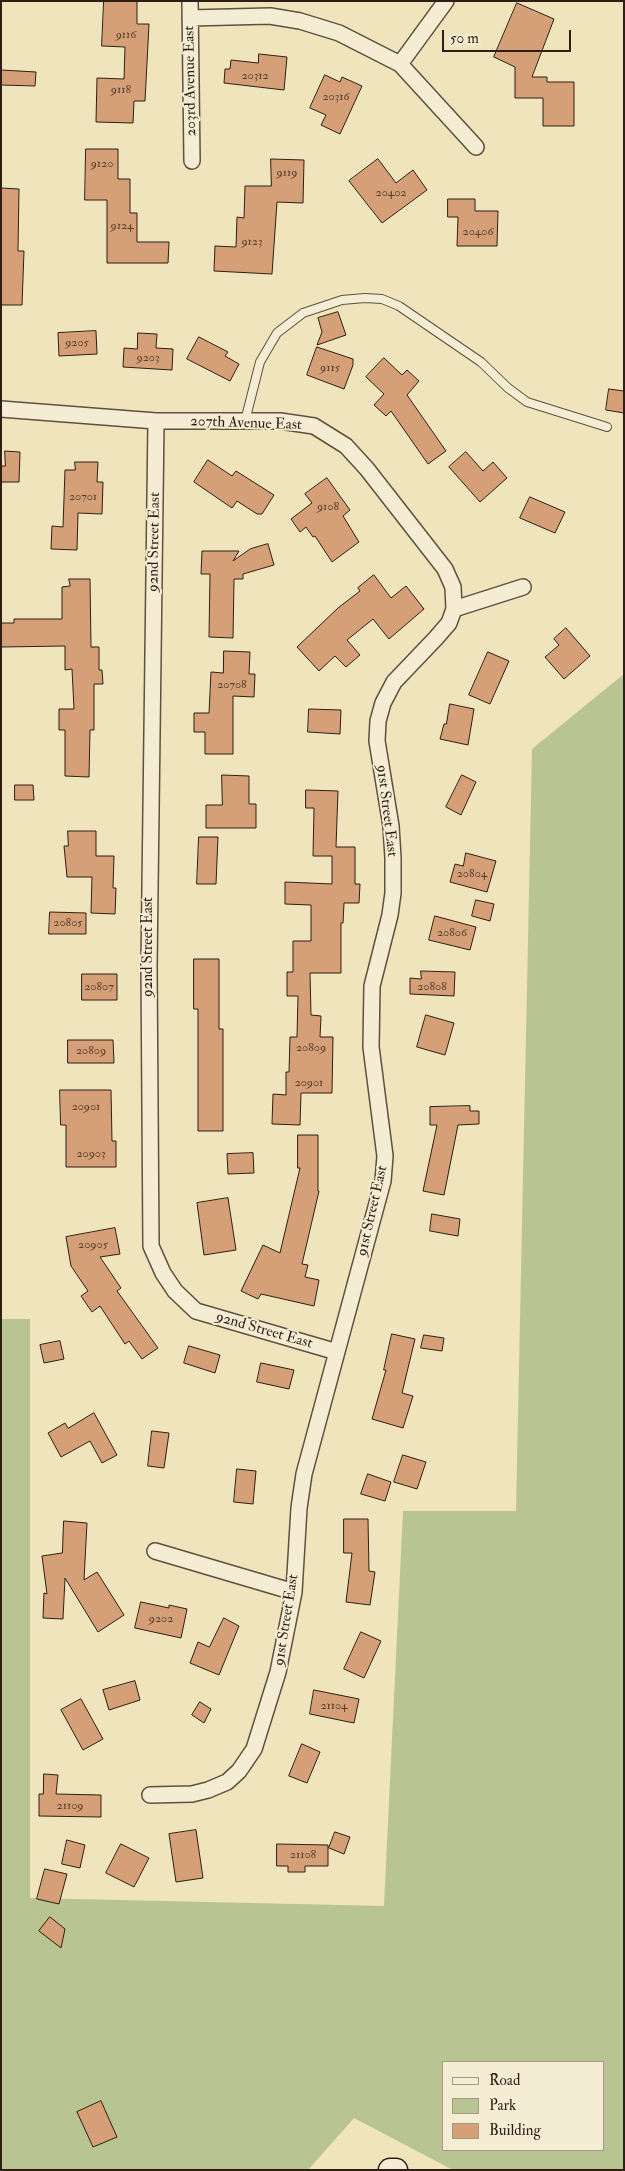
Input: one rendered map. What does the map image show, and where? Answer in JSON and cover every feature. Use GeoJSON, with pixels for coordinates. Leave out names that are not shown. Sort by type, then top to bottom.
{"type":"FeatureCollection","features":[{"type":"Feature","properties":{"kind":"street","name":"203rd Avenue East"},"geometry":{"type":"LineString","coordinates":[[190,1],[192,162]]}},
{"type":"Feature","properties":{"kind":"street"},"geometry":{"type":"LineString","coordinates":[[400,64],[446,1]]}},
{"type":"Feature","properties":{"kind":"street"},"geometry":{"type":"LineString","coordinates":[[190,18],[270,16],[300,21],[339,33],[400,64],[476,147]]}},
{"type":"Feature","properties":{"kind":"street","name":"207th Avenue East"},"geometry":{"type":"LineString","coordinates":[[1,410],[156,421],[280,422],[314,426],[346,446],[445,569],[453,587],[454,609]]}},
{"type":"Feature","properties":{"kind":"street","name":"92nd Street East"},"geometry":{"type":"LineString","coordinates":[[156,421],[148,966],[151,1246],[175,1291],[196,1311],[337,1352]]}},
{"type":"Feature","properties":{"kind":"street"},"geometry":{"type":"LineString","coordinates":[[454,609],[523,587]]}},
{"type":"Feature","properties":{"kind":"street","name":"91st Street East"},"geometry":{"type":"LineString","coordinates":[[150,1795],[192,1794],[227,1782],[244,1764],[254,1749],[269,1707],[278,1672],[294,1592],[298,1508],[311,1441],[383,1181],[385,1156],[371,1038],[372,986],[390,915],[393,893],[393,858],[391,826],[377,740],[378,721],[383,703],[394,682],[436,638],[448,623],[454,609]]}},
{"type":"Feature","properties":{"kind":"street"},"geometry":{"type":"LineString","coordinates":[[155,1551],[294,1592]]}},
{"type":"Feature","properties":{"kind":"street"},"geometry":{"type":"LineString","coordinates":[[390,2170],[396,2170]]}},
{"type":"Feature","properties":{"kind":"lane"},"geometry":{"type":"LineString","coordinates":[[245,422],[260,362],[277,333],[302,312],[342,300],[365,298],[382,300],[398,306],[481,362],[508,388],[527,402],[607,427]]}},
{"type":"Feature","properties":{"kind":"green space"},"geometry":{"type":"Polygon","coordinates":[[[624,674],[624,2170],[453,2170],[354,2118],[308,2170],[1,2170],[1,1319],[30,1319],[30,1898],[384,1906],[403,1511],[516,1511],[532,749],[624,674]]]}},
{"type":"Feature","properties":{"kind":"building"},"geometry":{"type":"Polygon","coordinates":[[[104,1],[137,1],[137,24],[149,24],[145,101],[134,101],[133,123],[96,122],[97,78],[124,79],[125,47],[102,46],[104,1]]]}},
{"type":"Feature","properties":{"kind":"building"},"geometry":{"type":"Polygon","coordinates":[[[517,3],[554,19],[532,77],[547,77],[547,82],[574,82],[574,126],[543,126],[543,98],[515,98],[515,67],[494,57],[517,3]]]}},
{"type":"Feature","properties":{"kind":"building"},"geometry":{"type":"Polygon","coordinates":[[[259,54],[287,57],[284,90],[224,83],[225,69],[230,69],[231,60],[258,63],[259,54]]]}},
{"type":"Feature","properties":{"kind":"building"},"geometry":{"type":"Polygon","coordinates":[[[1,70],[36,72],[35,86],[1,85],[1,70]]]}},
{"type":"Feature","properties":{"kind":"building"},"geometry":{"type":"Polygon","coordinates":[[[325,75],[340,82],[342,77],[362,86],[340,134],[321,125],[326,115],[310,108],[325,75]]]}},
{"type":"Feature","properties":{"kind":"building"},"geometry":{"type":"Polygon","coordinates":[[[86,149],[118,149],[118,179],[130,179],[130,213],[137,213],[137,242],[169,242],[168,263],[107,263],[107,200],[85,200],[86,149]]]}},
{"type":"Feature","properties":{"kind":"building"},"geometry":{"type":"Polygon","coordinates":[[[271,159],[304,160],[303,203],[277,202],[272,274],[214,271],[215,246],[236,247],[237,217],[244,218],[245,186],[271,186],[271,159]]]}},
{"type":"Feature","properties":{"kind":"building"},"geometry":{"type":"Polygon","coordinates":[[[378,159],[396,183],[413,170],[427,190],[382,223],[349,181],[378,159]]]}},
{"type":"Feature","properties":{"kind":"building"},"geometry":{"type":"Polygon","coordinates":[[[1,188],[19,189],[18,251],[24,251],[22,305],[1,305],[1,188]]]}},
{"type":"Feature","properties":{"kind":"building"},"geometry":{"type":"Polygon","coordinates":[[[448,199],[475,199],[475,211],[498,211],[497,246],[457,246],[458,217],[448,217],[448,199]]]}},
{"type":"Feature","properties":{"kind":"building"},"geometry":{"type":"Polygon","coordinates":[[[338,312],[346,335],[317,345],[322,332],[318,318],[338,312]]]}},
{"type":"Feature","properties":{"kind":"building"},"geometry":{"type":"Polygon","coordinates":[[[96,331],[97,354],[59,356],[58,333],[96,331]]]}},
{"type":"Feature","properties":{"kind":"building"},"geometry":{"type":"Polygon","coordinates":[[[138,333],[157,334],[156,348],[173,349],[172,370],[123,367],[124,348],[137,349],[138,333]]]}},
{"type":"Feature","properties":{"kind":"building"},"geometry":{"type":"Polygon","coordinates":[[[199,337],[228,352],[225,356],[239,364],[230,381],[187,359],[199,337]]]}},
{"type":"Feature","properties":{"kind":"building"},"geometry":{"type":"Polygon","coordinates":[[[317,347],[353,359],[353,365],[344,389],[307,375],[317,347]]]}},
{"type":"Feature","properties":{"kind":"building"},"geometry":{"type":"Polygon","coordinates":[[[384,358],[402,375],[407,370],[419,381],[407,395],[446,451],[428,464],[391,411],[386,416],[374,405],[384,394],[366,377],[384,358]]]}},
{"type":"Feature","properties":{"kind":"building"},"geometry":{"type":"Polygon","coordinates":[[[609,389],[624,391],[624,413],[606,410],[609,389]]]}},
{"type":"Feature","properties":{"kind":"building"},"geometry":{"type":"Polygon","coordinates":[[[5,451],[20,452],[19,482],[1,482],[1,466],[5,466],[5,451]]]}},
{"type":"Feature","properties":{"kind":"building"},"geometry":{"type":"Polygon","coordinates":[[[466,452],[483,471],[493,462],[507,478],[480,502],[449,467],[466,452]]]}},
{"type":"Feature","properties":{"kind":"building"},"geometry":{"type":"Polygon","coordinates":[[[208,460],[232,476],[236,471],[274,495],[262,514],[257,514],[237,501],[232,508],[194,482],[208,460]]]}},
{"type":"Feature","properties":{"kind":"building"},"geometry":{"type":"Polygon","coordinates":[[[75,462],[98,462],[97,482],[103,482],[102,514],[78,513],[77,550],[51,549],[52,526],[63,527],[65,470],[75,470],[75,462]]]}},
{"type":"Feature","properties":{"kind":"building"},"geometry":{"type":"Polygon","coordinates":[[[327,478],[350,510],[343,516],[359,542],[332,562],[315,536],[313,537],[306,527],[300,532],[291,519],[312,503],[305,494],[327,478]]]}},
{"type":"Feature","properties":{"kind":"building"},"geometry":{"type":"Polygon","coordinates":[[[530,497],[565,512],[555,533],[520,518],[530,497]]]}},
{"type":"Feature","properties":{"kind":"building"},"geometry":{"type":"Polygon","coordinates":[[[268,544],[274,565],[243,574],[243,579],[234,579],[233,638],[209,637],[210,574],[201,574],[202,551],[239,551],[233,561],[250,549],[268,544]]]}},
{"type":"Feature","properties":{"kind":"building"},"geometry":{"type":"Polygon","coordinates":[[[374,575],[391,598],[406,586],[424,609],[389,639],[373,619],[347,640],[360,655],[346,667],[335,656],[319,671],[297,647],[338,608],[360,591],[358,588],[374,575]]]}},
{"type":"Feature","properties":{"kind":"building"},"geometry":{"type":"Polygon","coordinates":[[[69,579],[90,579],[91,647],[99,647],[99,670],[102,670],[103,684],[94,684],[94,730],[90,730],[89,777],[65,776],[65,730],[59,730],[59,709],[74,709],[72,669],[65,670],[65,646],[1,647],[1,623],[14,623],[14,619],[62,619],[62,587],[70,586],[69,579]]]}},
{"type":"Feature","properties":{"kind":"building"},"geometry":{"type":"Polygon","coordinates":[[[566,628],[590,656],[564,679],[545,657],[559,645],[554,639],[566,628]]]}},
{"type":"Feature","properties":{"kind":"building"},"geometry":{"type":"Polygon","coordinates":[[[224,651],[250,652],[249,674],[255,674],[254,697],[233,696],[233,754],[205,754],[205,732],[194,732],[194,713],[209,713],[211,672],[223,673],[224,651]]]}},
{"type":"Feature","properties":{"kind":"building"},"geometry":{"type":"Polygon","coordinates":[[[488,652],[509,661],[490,704],[469,695],[488,652]]]}},
{"type":"Feature","properties":{"kind":"building"},"geometry":{"type":"Polygon","coordinates":[[[450,704],[474,709],[468,745],[440,739],[444,724],[446,724],[450,704]]]}},
{"type":"Feature","properties":{"kind":"building"},"geometry":{"type":"Polygon","coordinates":[[[309,709],[341,710],[340,734],[308,732],[309,709]]]}},
{"type":"Feature","properties":{"kind":"building"},"geometry":{"type":"Polygon","coordinates":[[[222,775],[249,776],[249,804],[256,804],[256,828],[206,828],[206,805],[222,805],[222,775]]]}},
{"type":"Feature","properties":{"kind":"building"},"geometry":{"type":"Polygon","coordinates":[[[462,775],[476,782],[461,815],[446,807],[462,775]]]}},
{"type":"Feature","properties":{"kind":"building"},"geometry":{"type":"Polygon","coordinates":[[[15,785],[33,785],[34,800],[15,800],[15,785]]]}},
{"type":"Feature","properties":{"kind":"building"},"geometry":{"type":"Polygon","coordinates":[[[306,790],[338,791],[336,847],[355,847],[355,884],[360,884],[359,903],[344,903],[343,923],[341,923],[341,973],[310,973],[311,1015],[321,1016],[320,1037],[333,1037],[332,1093],[301,1093],[300,1125],[272,1124],[273,1094],[286,1095],[286,1072],[289,1072],[290,1037],[297,1037],[298,996],[287,996],[287,972],[293,972],[293,941],[311,941],[311,905],[285,904],[285,882],[332,884],[332,856],[313,856],[314,808],[306,808],[306,790]]]}},
{"type":"Feature","properties":{"kind":"building"},"geometry":{"type":"Polygon","coordinates":[[[68,831],[96,831],[96,856],[114,856],[113,888],[116,888],[115,914],[91,913],[92,877],[67,877],[64,846],[68,846],[68,831]]]}},
{"type":"Feature","properties":{"kind":"building"},"geometry":{"type":"Polygon","coordinates":[[[199,837],[218,837],[216,884],[197,884],[199,837]]]}},
{"type":"Feature","properties":{"kind":"building"},"geometry":{"type":"Polygon","coordinates":[[[466,853],[496,861],[487,892],[450,882],[455,864],[463,866],[466,853]]]}},
{"type":"Feature","properties":{"kind":"building"},"geometry":{"type":"Polygon","coordinates":[[[476,900],[494,904],[490,921],[472,916],[476,900]]]}},
{"type":"Feature","properties":{"kind":"building"},"geometry":{"type":"Polygon","coordinates":[[[50,912],[86,913],[86,934],[49,934],[50,912]]]}},
{"type":"Feature","properties":{"kind":"building"},"geometry":{"type":"Polygon","coordinates":[[[435,916],[476,927],[470,950],[429,940],[435,916]]]}},
{"type":"Feature","properties":{"kind":"building"},"geometry":{"type":"Polygon","coordinates":[[[194,959],[219,959],[219,1029],[223,1029],[223,1131],[198,1131],[198,1009],[194,1009],[194,959]]]}},
{"type":"Feature","properties":{"kind":"building"},"geometry":{"type":"Polygon","coordinates":[[[421,971],[455,972],[454,996],[410,994],[410,978],[421,979],[421,971]]]}},
{"type":"Feature","properties":{"kind":"building"},"geometry":{"type":"Polygon","coordinates":[[[82,974],[117,974],[117,1000],[82,1000],[82,974]]]}},
{"type":"Feature","properties":{"kind":"building"},"geometry":{"type":"Polygon","coordinates":[[[426,1015],[454,1023],[445,1055],[417,1047],[426,1015]]]}},
{"type":"Feature","properties":{"kind":"building"},"geometry":{"type":"Polygon","coordinates":[[[68,1040],[113,1040],[114,1063],[68,1063],[68,1040]]]}},
{"type":"Feature","properties":{"kind":"building"},"geometry":{"type":"Polygon","coordinates":[[[60,1090],[111,1090],[112,1141],[116,1141],[116,1167],[66,1167],[66,1125],[61,1125],[60,1090]]]}},
{"type":"Feature","properties":{"kind":"building"},"geometry":{"type":"Polygon","coordinates":[[[470,1106],[470,1111],[479,1111],[479,1124],[458,1125],[444,1195],[423,1191],[437,1125],[430,1125],[430,1107],[470,1106]]]}},
{"type":"Feature","properties":{"kind":"building"},"geometry":{"type":"Polygon","coordinates":[[[298,1135],[318,1135],[319,1191],[302,1264],[308,1265],[305,1277],[319,1280],[314,1306],[261,1294],[258,1299],[241,1291],[263,1245],[280,1253],[300,1168],[298,1168],[298,1135]]]}},
{"type":"Feature","properties":{"kind":"building"},"geometry":{"type":"Polygon","coordinates":[[[253,1153],[254,1173],[228,1174],[227,1154],[253,1153]]]}},
{"type":"Feature","properties":{"kind":"building"},"geometry":{"type":"Polygon","coordinates":[[[228,1198],[236,1250],[204,1255],[197,1203],[228,1198]]]}},
{"type":"Feature","properties":{"kind":"building"},"geometry":{"type":"Polygon","coordinates":[[[432,1214],[460,1219],[458,1236],[430,1231],[432,1214]]]}},
{"type":"Feature","properties":{"kind":"building"},"geometry":{"type":"Polygon","coordinates":[[[115,1228],[120,1254],[100,1257],[121,1288],[117,1291],[158,1348],[142,1359],[129,1341],[125,1344],[100,1306],[92,1312],[81,1296],[88,1291],[71,1266],[66,1237],[115,1228]]]}},
{"type":"Feature","properties":{"kind":"building"},"geometry":{"type":"Polygon","coordinates":[[[392,1334],[415,1339],[402,1393],[413,1396],[403,1428],[372,1419],[386,1370],[384,1370],[392,1334]]]}},
{"type":"Feature","properties":{"kind":"building"},"geometry":{"type":"Polygon","coordinates":[[[424,1335],[444,1338],[442,1351],[421,1348],[424,1335]]]}},
{"type":"Feature","properties":{"kind":"building"},"geometry":{"type":"Polygon","coordinates":[[[60,1341],[64,1359],[44,1363],[40,1345],[60,1341]]]}},
{"type":"Feature","properties":{"kind":"building"},"geometry":{"type":"Polygon","coordinates":[[[189,1346],[220,1355],[215,1373],[184,1363],[189,1346]]]}},
{"type":"Feature","properties":{"kind":"building"},"geometry":{"type":"Polygon","coordinates":[[[261,1363],[294,1370],[289,1389],[257,1382],[261,1363]]]}},
{"type":"Feature","properties":{"kind":"building"},"geometry":{"type":"Polygon","coordinates":[[[94,1413],[117,1455],[102,1463],[90,1441],[61,1457],[48,1433],[65,1423],[68,1428],[94,1413]]]}},
{"type":"Feature","properties":{"kind":"building"},"geometry":{"type":"Polygon","coordinates":[[[152,1431],[169,1433],[164,1468],[148,1466],[152,1431]]]}},
{"type":"Feature","properties":{"kind":"building"},"geometry":{"type":"Polygon","coordinates":[[[403,1455],[426,1462],[417,1489],[394,1482],[403,1455]]]}},
{"type":"Feature","properties":{"kind":"building"},"geometry":{"type":"Polygon","coordinates":[[[237,1469],[256,1471],[253,1504],[234,1502],[237,1469]]]}},
{"type":"Feature","properties":{"kind":"building"},"geometry":{"type":"Polygon","coordinates":[[[368,1474],[391,1482],[385,1501],[361,1494],[368,1474]]]}},
{"type":"Feature","properties":{"kind":"building"},"geometry":{"type":"Polygon","coordinates":[[[344,1519],[368,1519],[369,1571],[375,1572],[370,1605],[346,1602],[352,1553],[344,1553],[344,1519]]]}},
{"type":"Feature","properties":{"kind":"building"},"geometry":{"type":"Polygon","coordinates":[[[64,1521],[87,1523],[84,1580],[97,1572],[124,1615],[98,1632],[65,1578],[63,1619],[43,1618],[44,1593],[47,1594],[42,1556],[62,1553],[64,1521]]]}},
{"type":"Feature","properties":{"kind":"building"},"geometry":{"type":"Polygon","coordinates":[[[141,1602],[169,1608],[169,1605],[187,1609],[181,1638],[135,1628],[141,1602]]]}},
{"type":"Feature","properties":{"kind":"building"},"geometry":{"type":"Polygon","coordinates":[[[224,1618],[239,1626],[219,1675],[190,1663],[198,1642],[209,1647],[224,1618]]]}},
{"type":"Feature","properties":{"kind":"building"},"geometry":{"type":"Polygon","coordinates":[[[361,1632],[381,1641],[364,1678],[344,1669],[361,1632]]]}},
{"type":"Feature","properties":{"kind":"building"},"geometry":{"type":"Polygon","coordinates":[[[135,1681],[140,1700],[109,1710],[103,1690],[135,1681]]]}},
{"type":"Feature","properties":{"kind":"building"},"geometry":{"type":"Polygon","coordinates":[[[314,1690],[359,1699],[354,1723],[310,1714],[314,1690]]]}},
{"type":"Feature","properties":{"kind":"building"},"geometry":{"type":"Polygon","coordinates":[[[81,1699],[103,1739],[83,1750],[61,1710],[81,1699]]]}},
{"type":"Feature","properties":{"kind":"building"},"geometry":{"type":"Polygon","coordinates":[[[200,1702],[211,1709],[204,1723],[192,1715],[200,1702]]]}},
{"type":"Feature","properties":{"kind":"building"},"geometry":{"type":"Polygon","coordinates":[[[302,1744],[320,1752],[307,1783],[289,1776],[302,1744]]]}},
{"type":"Feature","properties":{"kind":"building"},"geometry":{"type":"Polygon","coordinates":[[[44,1774],[58,1775],[56,1794],[101,1795],[101,1817],[39,1816],[39,1794],[43,1794],[44,1774]]]}},
{"type":"Feature","properties":{"kind":"building"},"geometry":{"type":"Polygon","coordinates":[[[196,1830],[203,1878],[176,1882],[169,1834],[196,1830]]]}},
{"type":"Feature","properties":{"kind":"building"},"geometry":{"type":"Polygon","coordinates":[[[335,1832],[350,1837],[344,1854],[329,1848],[335,1832]]]}},
{"type":"Feature","properties":{"kind":"building"},"geometry":{"type":"Polygon","coordinates":[[[67,1840],[85,1845],[80,1868],[62,1864],[67,1840]]]}},
{"type":"Feature","properties":{"kind":"building"},"geometry":{"type":"Polygon","coordinates":[[[121,1844],[149,1858],[134,1887],[106,1873],[121,1844]]]}},
{"type":"Feature","properties":{"kind":"building"},"geometry":{"type":"Polygon","coordinates":[[[277,1844],[328,1845],[328,1866],[305,1866],[305,1872],[288,1872],[288,1866],[277,1866],[277,1844]]]}},
{"type":"Feature","properties":{"kind":"building"},"geometry":{"type":"Polygon","coordinates":[[[45,1869],[67,1874],[59,1904],[37,1899],[45,1869]]]}},
{"type":"Feature","properties":{"kind":"building"},"geometry":{"type":"Polygon","coordinates":[[[50,1917],[65,1929],[61,1948],[39,1931],[50,1917]]]}},
{"type":"Feature","properties":{"kind":"building"},"geometry":{"type":"Polygon","coordinates":[[[101,2101],[117,2137],[93,2147],[77,2112],[101,2101]]]}}]}
